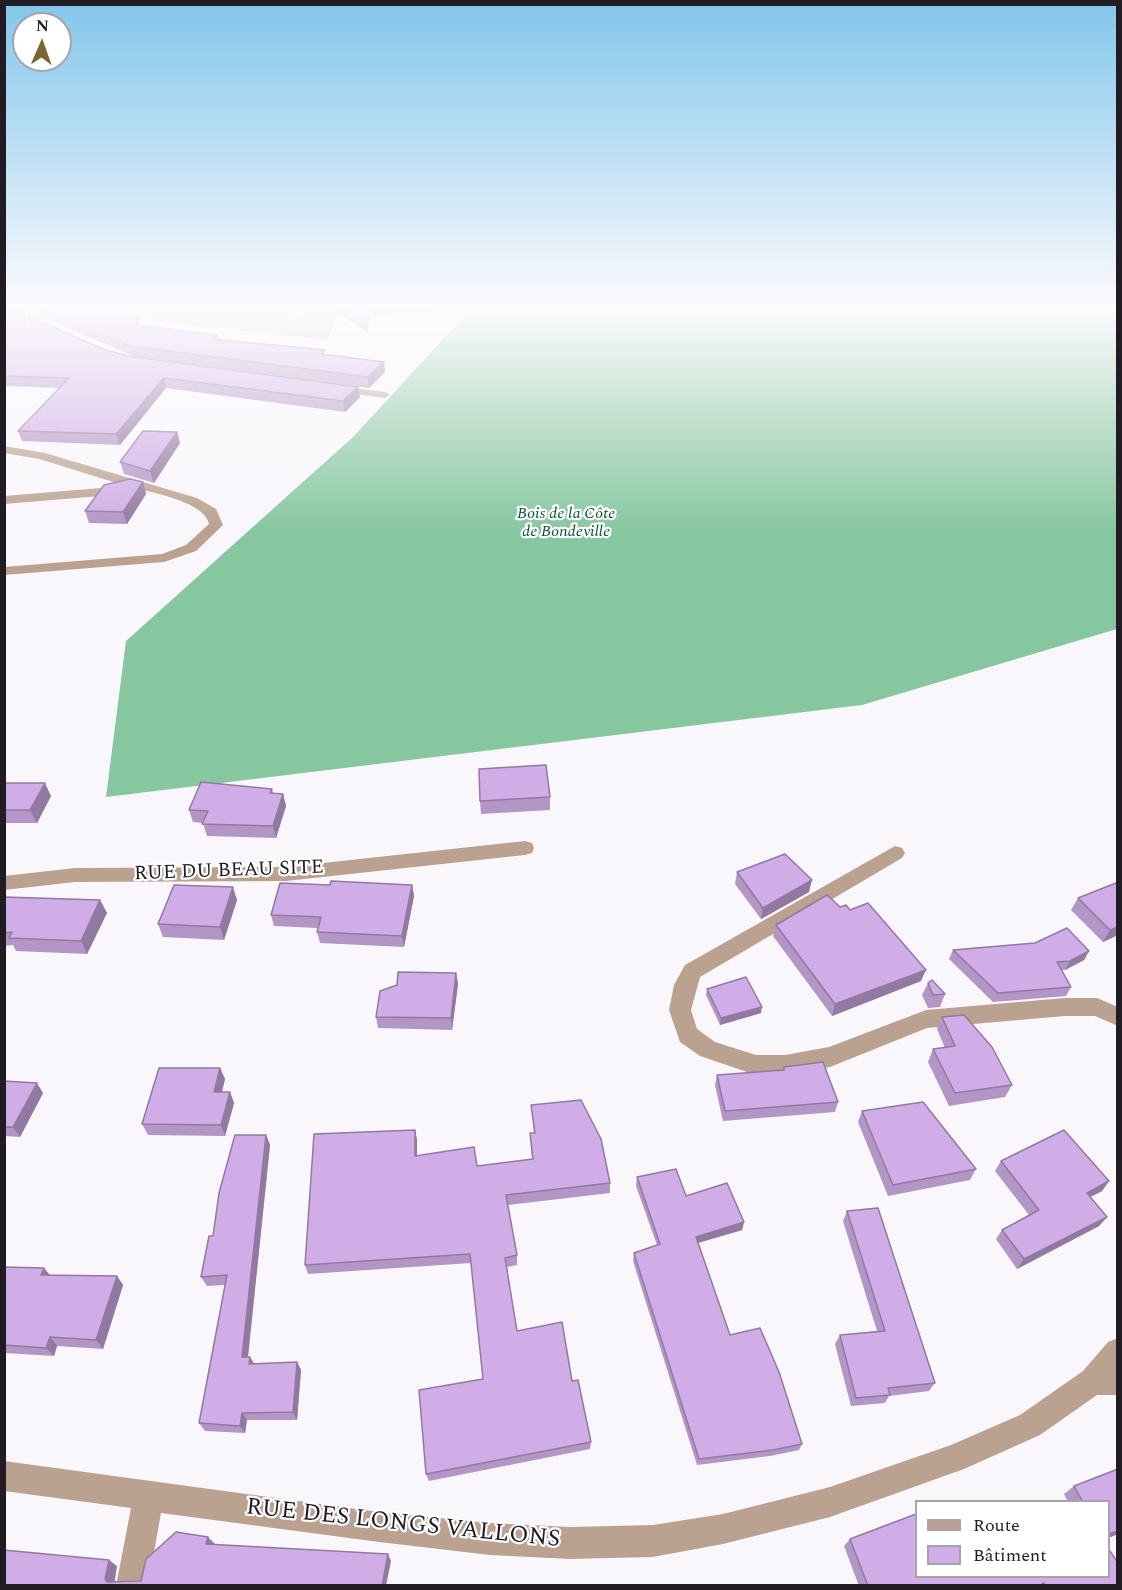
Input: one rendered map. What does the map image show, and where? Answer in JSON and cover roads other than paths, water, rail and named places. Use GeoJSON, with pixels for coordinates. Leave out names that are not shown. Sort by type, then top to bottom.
{"type":"FeatureCollection","features":[{"type":"Feature","properties":{"kind":"street"},"geometry":{"type":"LineString","coordinates":[[319,387],[385,395]]}},
{"type":"Feature","properties":{"kind":"street"},"geometry":{"type":"LineString","coordinates":[[4,449],[41,456],[204,506],[211,510],[216,525],[191,548],[164,558],[4,571]]}},
{"type":"Feature","properties":{"kind":"street"},"geometry":{"type":"LineString","coordinates":[[4,500],[101,492],[132,484]]}},
{"type":"Feature","properties":{"kind":"street","name":"RUE DU BEAU SITE"},"geometry":{"type":"LineString","coordinates":[[4,884],[75,875],[286,874],[525,848]]}},
{"type":"Feature","properties":{"kind":"street"},"geometry":{"type":"LineString","coordinates":[[895,853],[692,971],[685,985],[680,1010],[688,1035],[708,1049],[730,1057],[756,1065],[785,1065],[830,1057],[926,1019],[1065,1007],[1097,1007],[1118,1017]]}},
{"type":"Feature","properties":{"kind":"street","name":"RUE DES LONGS VALLONS"},"geometry":{"type":"LineString","coordinates":[[4,1476],[379,1527],[490,1539],[570,1543],[652,1540],[723,1529],[830,1502],[954,1459],[1030,1425],[1106,1381],[1118,1352]]}},
{"type":"Feature","properties":{"kind":"street"},"geometry":{"type":"LineString","coordinates":[[132,1586],[149,1496]]}},
{"type":"Feature","properties":{"kind":"park label","name":"Bois de la Côte de Bondeville"},"geometry":{"type":"Point","coordinates":[566,524]}}]}
